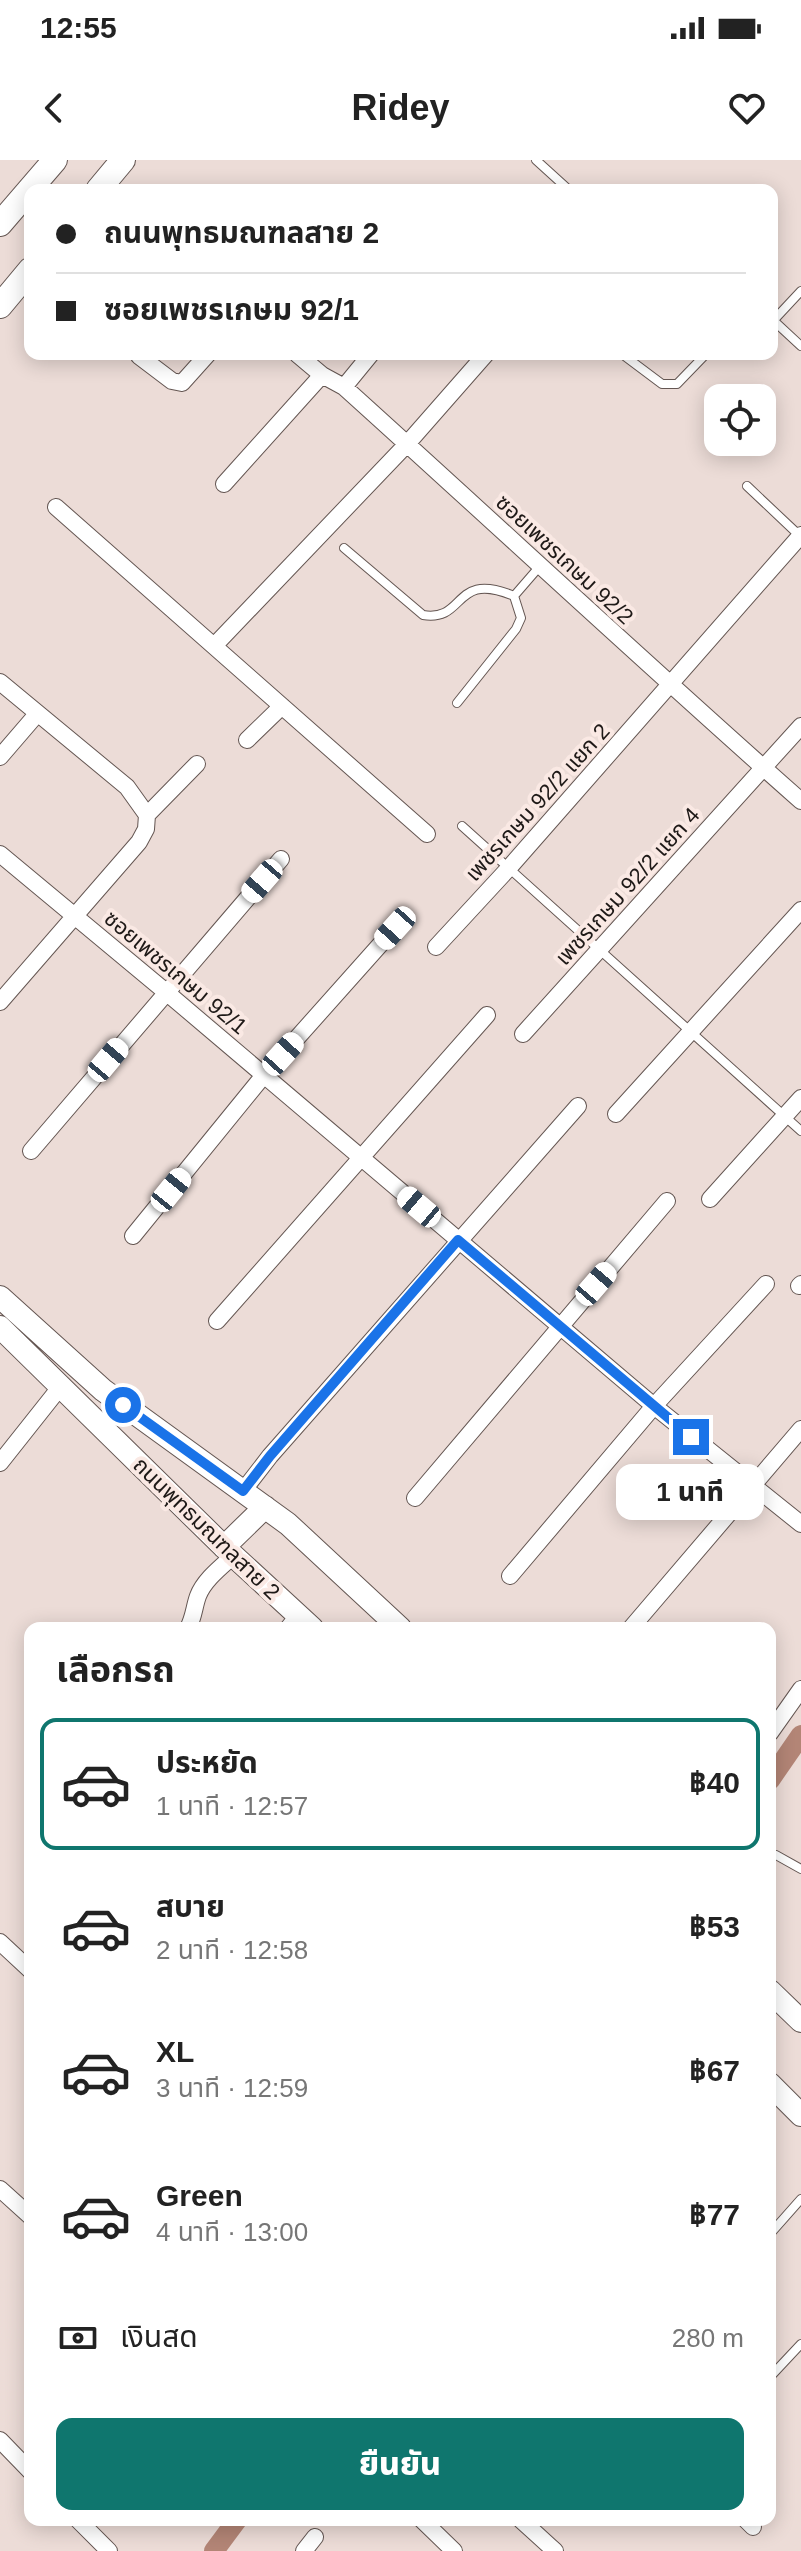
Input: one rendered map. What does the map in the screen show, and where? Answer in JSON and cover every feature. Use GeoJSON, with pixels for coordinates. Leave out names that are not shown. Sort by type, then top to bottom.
{"type":"FeatureCollection","features":[{"type":"Feature","properties":{"kind":"main road"},"geometry":{"type":"LineString","coordinates":[[32,184],[54,160]]}},
{"type":"Feature","properties":{"kind":"main road"},"geometry":{"type":"LineString","coordinates":[[103,184],[123,160]]}},
{"type":"Feature","properties":{"kind":"main road"},"geometry":{"type":"LineString","coordinates":[[3,216],[24,193]]}},
{"type":"Feature","properties":{"kind":"main road"},"geometry":{"type":"LineString","coordinates":[[0,306],[24,277]]}},
{"type":"Feature","properties":{"kind":"main road","name":"ถนนพุทธมณฑลสาย 2"},"geometry":{"type":"LineString","coordinates":[[0,1297],[103,1390],[312,1544],[394,1622]]}},
{"type":"Feature","properties":{"kind":"main road","name":"ถนนพุทธมณฑลสาย 2"},"geometry":{"type":"LineString","coordinates":[[0,1327],[229,1551],[296,1622]]}},
{"type":"Feature","properties":{"kind":"main road"},"geometry":{"type":"LineString","coordinates":[[229,1551],[265,1507]]}},
{"type":"Feature","properties":{"kind":"main road"},"geometry":{"type":"LineString","coordinates":[[776,1997],[801,2021]]}},
{"type":"Feature","properties":{"kind":"main road"},"geometry":{"type":"LineString","coordinates":[[776,2091],[801,2115]]}},
{"type":"Feature","properties":{"kind":"street"},"geometry":{"type":"LineString","coordinates":[[144,360],[172,381],[182,383],[203,360]]}},
{"type":"Feature","properties":{"kind":"street","name":"ซอยเพชรเกษม 92/2"},"geometry":{"type":"LineString","coordinates":[[304,360],[322,375],[344,387],[597,620],[801,801]]}},
{"type":"Feature","properties":{"kind":"street"},"geometry":{"type":"LineString","coordinates":[[344,387],[366,360]]}},
{"type":"Feature","properties":{"kind":"street"},"geometry":{"type":"LineString","coordinates":[[214,646],[407,444],[481,360]]}},
{"type":"Feature","properties":{"kind":"street"},"geometry":{"type":"LineString","coordinates":[[224,484],[322,375]]}},
{"type":"Feature","properties":{"kind":"street"},"geometry":{"type":"LineString","coordinates":[[56,507],[427,834]]}},
{"type":"Feature","properties":{"kind":"street","name":"เพชรเกษม 92/2 แยก 2"},"geometry":{"type":"LineString","coordinates":[[436,947],[801,536]]}},
{"type":"Feature","properties":{"kind":"street"},"geometry":{"type":"LineString","coordinates":[[0,682],[127,787],[147,815],[146,829],[139,842],[0,1002]]}},
{"type":"Feature","properties":{"kind":"street"},"geometry":{"type":"LineString","coordinates":[[247,740],[282,706]]}},
{"type":"Feature","properties":{"kind":"street"},"geometry":{"type":"LineString","coordinates":[[0,757],[37,714]]}},
{"type":"Feature","properties":{"kind":"street","name":"เพชรเกษม 92/2 แยก 4"},"geometry":{"type":"LineString","coordinates":[[523,1034],[801,726]]}},
{"type":"Feature","properties":{"kind":"street"},"geometry":{"type":"LineString","coordinates":[[147,815],[197,764]]}},
{"type":"Feature","properties":{"kind":"street","name":"ซอยเพชรเกษม 92/1"},"geometry":{"type":"LineString","coordinates":[[0,854],[654,1406],[801,1524]]}},
{"type":"Feature","properties":{"kind":"street"},"geometry":{"type":"LineString","coordinates":[[31,1151],[281,859]]}},
{"type":"Feature","properties":{"kind":"street"},"geometry":{"type":"LineString","coordinates":[[616,1114],[801,910]]}},
{"type":"Feature","properties":{"kind":"street"},"geometry":{"type":"LineString","coordinates":[[133,1236],[264,1075],[395,928]]}},
{"type":"Feature","properties":{"kind":"street"},"geometry":{"type":"LineString","coordinates":[[217,1321],[487,1015]]}},
{"type":"Feature","properties":{"kind":"street"},"geometry":{"type":"LineString","coordinates":[[710,1199],[801,1098]]}},
{"type":"Feature","properties":{"kind":"street"},"geometry":{"type":"LineString","coordinates":[[243,1491],[270,1456],[578,1106]]}},
{"type":"Feature","properties":{"kind":"street"},"geometry":{"type":"LineString","coordinates":[[415,1498],[667,1201]]}},
{"type":"Feature","properties":{"kind":"street"},"geometry":{"type":"LineString","coordinates":[[510,1576],[654,1406],[766,1284]]}},
{"type":"Feature","properties":{"kind":"street"},"geometry":{"type":"LineString","coordinates":[[0,1463],[61,1386]]}},
{"type":"Feature","properties":{"kind":"street"},"geometry":{"type":"LineString","coordinates":[[636,1622],[801,1429]]}},
{"type":"Feature","properties":{"kind":"street"},"geometry":{"type":"LineString","coordinates":[[191,1622],[198,1597],[229,1551]]}},
{"type":"Feature","properties":{"kind":"street"},"geometry":{"type":"LineString","coordinates":[[776,1724],[801,1689]]}},
{"type":"Feature","properties":{"kind":"street"},"geometry":{"type":"LineString","coordinates":[[0,1942],[24,1964]]}},
{"type":"Feature","properties":{"kind":"street"},"geometry":{"type":"LineString","coordinates":[[0,2189],[24,2211]]}},
{"type":"Feature","properties":{"kind":"street"},"geometry":{"type":"LineString","coordinates":[[0,2440],[24,2465]]}},
{"type":"Feature","properties":{"kind":"street"},"geometry":{"type":"LineString","coordinates":[[84,2526],[109,2551]]}},
{"type":"Feature","properties":{"kind":"street"},"geometry":{"type":"LineString","coordinates":[[428,2526],[454,2551]]}},
{"type":"Feature","properties":{"kind":"street"},"geometry":{"type":"LineString","coordinates":[[528,2526],[555,2551]]}},
{"type":"Feature","properties":{"kind":"street"},"geometry":{"type":"LineString","coordinates":[[304,2551],[315,2537]]}},
{"type":"Feature","properties":{"kind":"lane"},"geometry":{"type":"LineString","coordinates":[[536,160],[562,184]]}},
{"type":"Feature","properties":{"kind":"lane"},"geometry":{"type":"LineString","coordinates":[[778,316],[801,291]]}},
{"type":"Feature","properties":{"kind":"lane"},"geometry":{"type":"LineString","coordinates":[[778,326],[801,346]]}},
{"type":"Feature","properties":{"kind":"lane"},"geometry":{"type":"LineString","coordinates":[[630,360],[662,384],[677,384],[700,360]]}},
{"type":"Feature","properties":{"kind":"lane"},"geometry":{"type":"LineString","coordinates":[[747,486],[801,536]]}},
{"type":"Feature","properties":{"kind":"lane"},"geometry":{"type":"LineString","coordinates":[[344,548],[423,615],[435,617],[447,612],[473,588],[489,587],[514,596]]}},
{"type":"Feature","properties":{"kind":"lane"},"geometry":{"type":"LineString","coordinates":[[514,596],[540,565]]}},
{"type":"Feature","properties":{"kind":"lane"},"geometry":{"type":"LineString","coordinates":[[457,703],[516,629],[521,618],[514,596]]}},
{"type":"Feature","properties":{"kind":"lane"},"geometry":{"type":"LineString","coordinates":[[462,826],[801,1131]]}},
{"type":"Feature","properties":{"kind":"lane"},"geometry":{"type":"LineString","coordinates":[[776,1855],[801,1869]]}},
{"type":"Feature","properties":{"kind":"lane"},"geometry":{"type":"LineString","coordinates":[[776,2227],[801,2199]]}},
{"type":"Feature","properties":{"kind":"lane"},"geometry":{"type":"LineString","coordinates":[[776,2371],[801,2344]]}},
{"type":"Feature","properties":{"kind":"waterway"},"geometry":{"type":"LineString","coordinates":[[776,1771],[801,1735]]}},
{"type":"Feature","properties":{"kind":"waterway"},"geometry":{"type":"LineString","coordinates":[[214,2551],[233,2526]]}},
{"type":"Feature","properties":{"kind":"route"},"geometry":{"type":"LineString","coordinates":[[123,1405],[243,1491],[458,1240],[691,1437]]}}]}
